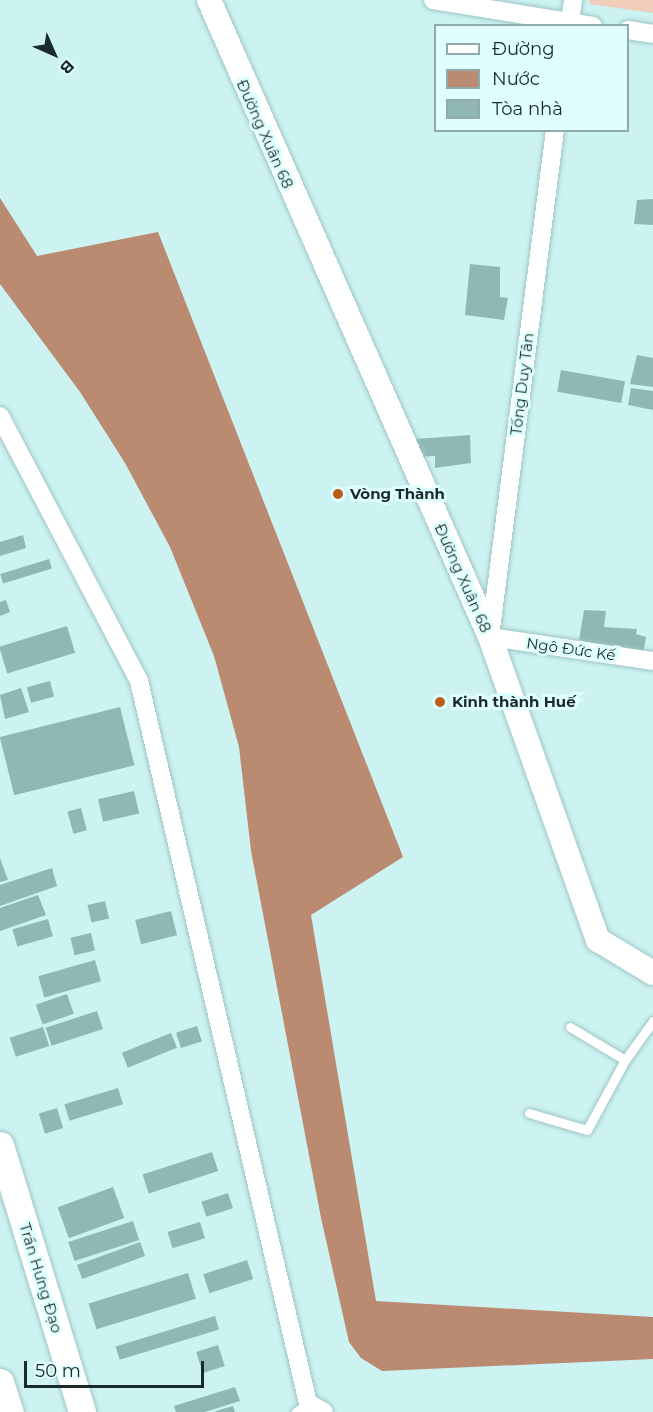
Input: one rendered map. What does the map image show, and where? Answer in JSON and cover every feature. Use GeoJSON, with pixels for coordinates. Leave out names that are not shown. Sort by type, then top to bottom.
{"type":"FeatureCollection","features":[{"type":"Feature","properties":{"kind":"main road","name":"Trần Hưng Đạo"},"geometry":{"type":"LineString","coordinates":[[0,1144],[82,1412]]}},
{"type":"Feature","properties":{"kind":"main road"},"geometry":{"type":"LineString","coordinates":[[0,1382],[10,1412]]}},
{"type":"Feature","properties":{"kind":"street","name":"Đường Xuân 68"},"geometry":{"type":"LineString","coordinates":[[209,0],[490,637],[598,940],[653,973]]}},
{"type":"Feature","properties":{"kind":"street"},"geometry":{"type":"LineString","coordinates":[[433,0],[569,24],[573,0]]}},
{"type":"Feature","properties":{"kind":"street"},"geometry":{"type":"LineString","coordinates":[[629,30],[653,34]]}},
{"type":"Feature","properties":{"kind":"street","name":"Tống Duy Tân"},"geometry":{"type":"LineString","coordinates":[[490,637],[555,132]]}},
{"type":"Feature","properties":{"kind":"street"},"geometry":{"type":"LineString","coordinates":[[0,416],[139,681],[302,1407],[324,1412]]}},
{"type":"Feature","properties":{"kind":"street","name":"Ngô Đức Kế"},"geometry":{"type":"LineString","coordinates":[[490,637],[653,661]]}},
{"type":"Feature","properties":{"kind":"lane"},"geometry":{"type":"LineString","coordinates":[[529,1113],[587,1130],[625,1060],[653,1022]]}},
{"type":"Feature","properties":{"kind":"lane"},"geometry":{"type":"LineString","coordinates":[[570,1027],[625,1060]]}},
{"type":"Feature","properties":{"kind":"shaded area"},"geometry":{"type":"Polygon","coordinates":[[[590,0],[653,0],[653,13],[589,4],[590,0]]]}},
{"type":"Feature","properties":{"kind":"water"},"geometry":{"type":"Polygon","coordinates":[[[0,198],[37,256],[158,232],[403,857],[311,915],[376,1301],[653,1317],[653,1359],[382,1371],[361,1358],[349,1342],[321,1218],[251,851],[239,747],[214,656],[170,547],[125,463],[80,392],[0,284],[0,198]]]}},
{"type":"Feature","properties":{"kind":"building"},"geometry":{"type":"Polygon","coordinates":[[[653,199],[653,225],[634,224],[637,200],[653,199]]]}},
{"type":"Feature","properties":{"kind":"building"},"geometry":{"type":"Polygon","coordinates":[[[470,264],[500,267],[500,297],[508,298],[504,320],[465,315],[470,264]]]}},
{"type":"Feature","properties":{"kind":"building"},"geometry":{"type":"Polygon","coordinates":[[[637,355],[653,358],[653,387],[630,384],[637,355]]]}},
{"type":"Feature","properties":{"kind":"building"},"geometry":{"type":"Polygon","coordinates":[[[561,370],[625,381],[621,403],[557,392],[561,370]]]}},
{"type":"Feature","properties":{"kind":"building"},"geometry":{"type":"Polygon","coordinates":[[[631,388],[653,391],[653,410],[628,405],[631,388]]]}},
{"type":"Feature","properties":{"kind":"building"},"geometry":{"type":"Polygon","coordinates":[[[470,435],[471,463],[435,468],[435,456],[417,457],[416,439],[470,435]]]}},
{"type":"Feature","properties":{"kind":"building"},"geometry":{"type":"Polygon","coordinates":[[[23,535],[26,548],[0,556],[0,542],[23,535]]]}},
{"type":"Feature","properties":{"kind":"building"},"geometry":{"type":"Polygon","coordinates":[[[49,559],[52,569],[3,583],[0,574],[49,559]]]}},
{"type":"Feature","properties":{"kind":"building"},"geometry":{"type":"Polygon","coordinates":[[[6,600],[10,612],[0,616],[0,602],[6,600]]]}},
{"type":"Feature","properties":{"kind":"building"},"geometry":{"type":"Polygon","coordinates":[[[584,610],[606,611],[604,627],[637,629],[636,634],[646,637],[643,654],[579,640],[584,610]]]}},
{"type":"Feature","properties":{"kind":"building"},"geometry":{"type":"Polygon","coordinates":[[[67,626],[75,653],[7,674],[0,646],[67,626]]]}},
{"type":"Feature","properties":{"kind":"building"},"geometry":{"type":"Polygon","coordinates":[[[50,681],[54,696],[31,703],[27,687],[50,681]]]}},
{"type":"Feature","properties":{"kind":"building"},"geometry":{"type":"Polygon","coordinates":[[[21,688],[29,712],[5,719],[0,695],[21,688]]]}},
{"type":"Feature","properties":{"kind":"building"},"geometry":{"type":"Polygon","coordinates":[[[120,707],[135,765],[14,795],[0,737],[120,707]]]}},
{"type":"Feature","properties":{"kind":"building"},"geometry":{"type":"Polygon","coordinates":[[[134,791],[139,813],[103,822],[98,799],[134,791]]]}},
{"type":"Feature","properties":{"kind":"building"},"geometry":{"type":"Polygon","coordinates":[[[81,808],[87,830],[73,834],[67,812],[81,808]]]}},
{"type":"Feature","properties":{"kind":"building"},"geometry":{"type":"Polygon","coordinates":[[[0,858],[8,880],[0,882],[0,858]]]}},
{"type":"Feature","properties":{"kind":"building"},"geometry":{"type":"Polygon","coordinates":[[[52,868],[57,886],[0,906],[0,885],[52,868]]]}},
{"type":"Feature","properties":{"kind":"building"},"geometry":{"type":"Polygon","coordinates":[[[38,895],[46,915],[0,931],[0,908],[38,895]]]}},
{"type":"Feature","properties":{"kind":"building"},"geometry":{"type":"Polygon","coordinates":[[[105,901],[109,919],[92,923],[87,905],[105,901]]]}},
{"type":"Feature","properties":{"kind":"building"},"geometry":{"type":"Polygon","coordinates":[[[171,911],[177,935],[141,944],[135,920],[171,911]]]}},
{"type":"Feature","properties":{"kind":"building"},"geometry":{"type":"Polygon","coordinates":[[[48,919],[53,936],[17,947],[12,929],[48,919]]]}},
{"type":"Feature","properties":{"kind":"building"},"geometry":{"type":"Polygon","coordinates":[[[91,933],[95,951],[75,955],[71,938],[91,933]]]}},
{"type":"Feature","properties":{"kind":"building"},"geometry":{"type":"Polygon","coordinates":[[[95,960],[101,981],[44,997],[38,976],[95,960]]]}},
{"type":"Feature","properties":{"kind":"building"},"geometry":{"type":"Polygon","coordinates":[[[67,994],[74,1014],[43,1025],[36,1005],[67,994]]]}},
{"type":"Feature","properties":{"kind":"building"},"geometry":{"type":"Polygon","coordinates":[[[97,1011],[103,1029],[52,1046],[46,1028],[97,1011]]]}},
{"type":"Feature","properties":{"kind":"building"},"geometry":{"type":"Polygon","coordinates":[[[197,1026],[202,1041],[181,1048],[176,1033],[197,1026]]]}},
{"type":"Feature","properties":{"kind":"building"},"geometry":{"type":"Polygon","coordinates":[[[43,1027],[49,1046],[16,1057],[10,1038],[43,1027]]]}},
{"type":"Feature","properties":{"kind":"building"},"geometry":{"type":"Polygon","coordinates":[[[171,1033],[177,1048],[128,1068],[122,1053],[171,1033]]]}},
{"type":"Feature","properties":{"kind":"building"},"geometry":{"type":"Polygon","coordinates":[[[118,1088],[123,1104],[69,1121],[64,1104],[118,1088]]]}},
{"type":"Feature","properties":{"kind":"building"},"geometry":{"type":"Polygon","coordinates":[[[57,1108],[63,1128],[45,1134],[39,1114],[57,1108]]]}},
{"type":"Feature","properties":{"kind":"building"},"geometry":{"type":"Polygon","coordinates":[[[212,1152],[218,1171],[149,1194],[143,1175],[212,1152]]]}},
{"type":"Feature","properties":{"kind":"building"},"geometry":{"type":"Polygon","coordinates":[[[113,1187],[124,1218],[69,1238],[58,1207],[113,1187]]]}},
{"type":"Feature","properties":{"kind":"building"},"geometry":{"type":"Polygon","coordinates":[[[228,1193],[233,1208],[206,1217],[201,1202],[228,1193]]]}},
{"type":"Feature","properties":{"kind":"building"},"geometry":{"type":"Polygon","coordinates":[[[133,1221],[139,1240],[75,1261],[68,1242],[133,1221]]]}},
{"type":"Feature","properties":{"kind":"building"},"geometry":{"type":"Polygon","coordinates":[[[200,1222],[205,1238],[172,1248],[167,1232],[200,1222]]]}},
{"type":"Feature","properties":{"kind":"building"},"geometry":{"type":"Polygon","coordinates":[[[140,1242],[145,1256],[82,1279],[77,1265],[140,1242]]]}},
{"type":"Feature","properties":{"kind":"building"},"geometry":{"type":"Polygon","coordinates":[[[247,1260],[253,1279],[209,1293],[203,1274],[247,1260]]]}},
{"type":"Feature","properties":{"kind":"building"},"geometry":{"type":"Polygon","coordinates":[[[188,1273],[196,1299],[96,1329],[89,1303],[188,1273]]]}},
{"type":"Feature","properties":{"kind":"building"},"geometry":{"type":"Polygon","coordinates":[[[215,1316],[219,1329],[120,1360],[116,1346],[215,1316]]]}},
{"type":"Feature","properties":{"kind":"building"},"geometry":{"type":"Polygon","coordinates":[[[218,1345],[225,1366],[203,1373],[196,1352],[218,1345]]]}},
{"type":"Feature","properties":{"kind":"building"},"geometry":{"type":"Polygon","coordinates":[[[235,1387],[240,1401],[205,1412],[176,1412],[174,1406],[235,1387]]]}},
{"type":"Feature","properties":{"kind":"building"},"geometry":{"type":"Polygon","coordinates":[[[233,1406],[235,1412],[216,1412],[216,1411],[233,1406]]]}},
{"type":"Feature","properties":{"kind":"place","name":"Vòng Thành"},"geometry":{"type":"Point","coordinates":[338,494]}},
{"type":"Feature","properties":{"kind":"place","name":"Kinh thành Huế"},"geometry":{"type":"Point","coordinates":[440,702]}}]}
